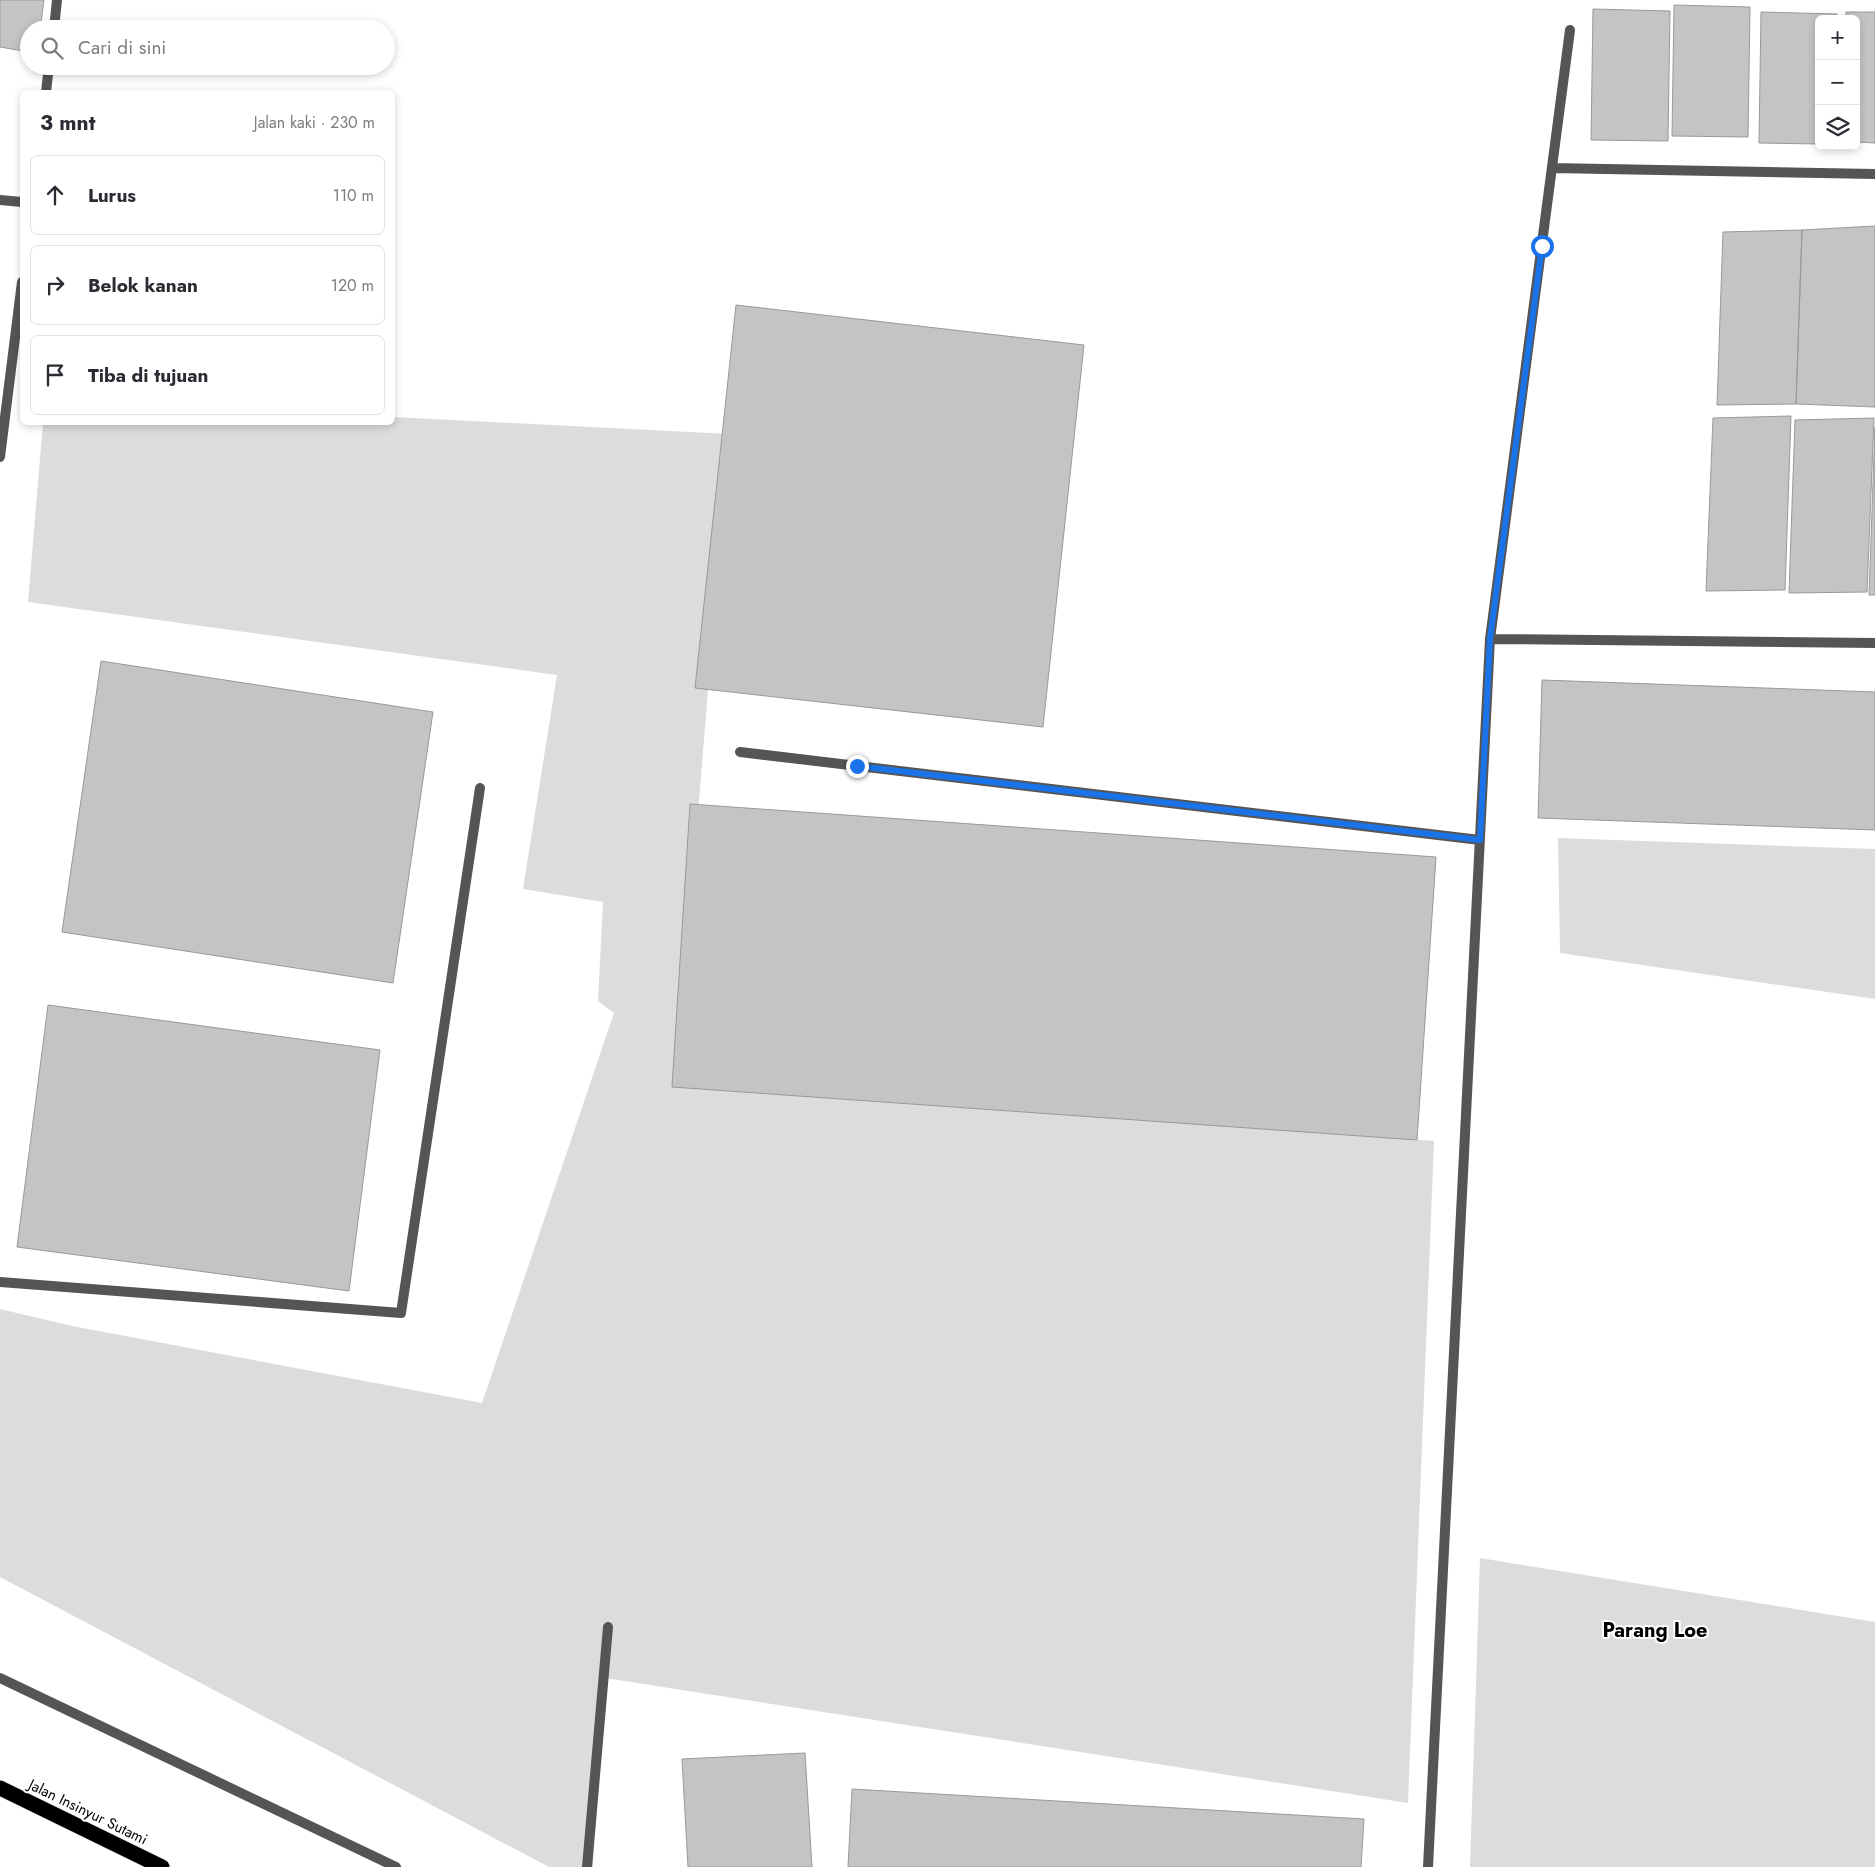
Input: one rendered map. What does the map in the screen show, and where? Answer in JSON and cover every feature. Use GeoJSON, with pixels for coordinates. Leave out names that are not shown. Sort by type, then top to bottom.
{"type":"FeatureCollection","features":[{"type":"Feature","properties":{"kind":"highway","name":"Jalan Insinyur Sutami"},"geometry":{"type":"LineString","coordinates":[[0,1788],[162,1867]]}},
{"type":"Feature","properties":{"kind":"street"},"geometry":{"type":"LineString","coordinates":[[55,20],[57,0]]}},
{"type":"Feature","properties":{"kind":"street"},"geometry":{"type":"LineString","coordinates":[[1428,1867],[1490,639],[1570,30]]}},
{"type":"Feature","properties":{"kind":"street"},"geometry":{"type":"LineString","coordinates":[[46,90],[48,75]]}},
{"type":"Feature","properties":{"kind":"street"},"geometry":{"type":"LineString","coordinates":[[1552,168],[1875,174]]}},
{"type":"Feature","properties":{"kind":"street"},"geometry":{"type":"LineString","coordinates":[[0,200],[20,202]]}},
{"type":"Feature","properties":{"kind":"street"},"geometry":{"type":"LineString","coordinates":[[0,457],[20,298]]}},
{"type":"Feature","properties":{"kind":"street"},"geometry":{"type":"LineString","coordinates":[[1490,639],[1875,643]]}},
{"type":"Feature","properties":{"kind":"street"},"geometry":{"type":"LineString","coordinates":[[740,752],[1480,840]]}},
{"type":"Feature","properties":{"kind":"street"},"geometry":{"type":"LineString","coordinates":[[0,1282],[401,1314],[480,788]]}},
{"type":"Feature","properties":{"kind":"street"},"geometry":{"type":"LineString","coordinates":[[587,1867],[608,1627]]}},
{"type":"Feature","properties":{"kind":"street"},"geometry":{"type":"LineString","coordinates":[[0,1678],[396,1867]]}},
{"type":"Feature","properties":{"kind":"shaded area"},"geometry":{"type":"Polygon","coordinates":[[[395,417],[729,434],[676,1082],[1434,1141],[1408,1803],[605,1678],[593,1867],[549,1867],[0,1577],[0,1309],[72,1326],[482,1403],[614,1013],[598,1001],[603,902],[523,889],[557,675],[28,602],[43,425],[395,425],[395,417]]]}},
{"type":"Feature","properties":{"kind":"shaded area"},"geometry":{"type":"Polygon","coordinates":[[[1558,838],[1875,849],[1875,999],[1560,953],[1558,838]]]}},
{"type":"Feature","properties":{"kind":"shaded area"},"geometry":{"type":"Polygon","coordinates":[[[1480,1558],[1875,1622],[1875,1867],[1470,1867],[1480,1558]]]}},
{"type":"Feature","properties":{"kind":"building"},"geometry":{"type":"Polygon","coordinates":[[[0,0],[44,0],[41,20],[20,20],[20,50],[0,47],[0,0]]]}},
{"type":"Feature","properties":{"kind":"building"},"geometry":{"type":"Polygon","coordinates":[[[1674,5],[1750,7],[1748,137],[1672,136],[1674,5]]]}},
{"type":"Feature","properties":{"kind":"building"},"geometry":{"type":"Polygon","coordinates":[[[1593,9],[1670,11],[1668,141],[1591,140],[1593,9]]]}},
{"type":"Feature","properties":{"kind":"building"},"geometry":{"type":"Polygon","coordinates":[[[1761,12],[1837,14],[1815,15],[1815,144],[1759,143],[1761,12]]]}},
{"type":"Feature","properties":{"kind":"building"},"geometry":{"type":"Polygon","coordinates":[[[1846,12],[1875,12],[1875,143],[1860,142],[1860,15],[1846,15],[1846,12]]]}},
{"type":"Feature","properties":{"kind":"building"},"geometry":{"type":"Polygon","coordinates":[[[1875,226],[1875,407],[1796,404],[1802,230],[1875,226]]]}},
{"type":"Feature","properties":{"kind":"building"},"geometry":{"type":"Polygon","coordinates":[[[1802,230],[1796,404],[1717,405],[1723,232],[1802,230]]]}},
{"type":"Feature","properties":{"kind":"building"},"geometry":{"type":"Polygon","coordinates":[[[736,305],[1084,345],[1043,727],[695,688],[736,305]]]}},
{"type":"Feature","properties":{"kind":"building"},"geometry":{"type":"Polygon","coordinates":[[[1791,416],[1785,590],[1706,591],[1713,418],[1791,416]]]}},
{"type":"Feature","properties":{"kind":"building"},"geometry":{"type":"Polygon","coordinates":[[[1874,418],[1867,592],[1789,593],[1795,420],[1874,418]]]}},
{"type":"Feature","properties":{"kind":"building"},"geometry":{"type":"Polygon","coordinates":[[[1875,427],[1875,595],[1869,595],[1875,427]]]}},
{"type":"Feature","properties":{"kind":"building"},"geometry":{"type":"Polygon","coordinates":[[[101,661],[433,712],[393,983],[62,932],[101,661]]]}},
{"type":"Feature","properties":{"kind":"building"},"geometry":{"type":"Polygon","coordinates":[[[1542,680],[1875,692],[1875,830],[1538,818],[1542,680]]]}},
{"type":"Feature","properties":{"kind":"building"},"geometry":{"type":"Polygon","coordinates":[[[690,804],[1436,857],[1417,1140],[672,1087],[690,804]]]}},
{"type":"Feature","properties":{"kind":"building"},"geometry":{"type":"Polygon","coordinates":[[[48,1005],[380,1050],[349,1291],[17,1247],[48,1005]]]}},
{"type":"Feature","properties":{"kind":"building"},"geometry":{"type":"Polygon","coordinates":[[[805,1753],[812,1867],[688,1867],[682,1759],[805,1753]]]}},
{"type":"Feature","properties":{"kind":"building"},"geometry":{"type":"Polygon","coordinates":[[[852,1789],[1364,1819],[1361,1867],[848,1867],[852,1789]]]}},
{"type":"Feature","properties":{"kind":"district","name":"Parang Loe"},"geometry":{"type":"Point","coordinates":[1655,1630]}},
{"type":"Feature","properties":{"kind":"route"},"geometry":{"type":"LineString","coordinates":[[857,766],[1480,840],[1490,639],[1542,246]]}}]}
